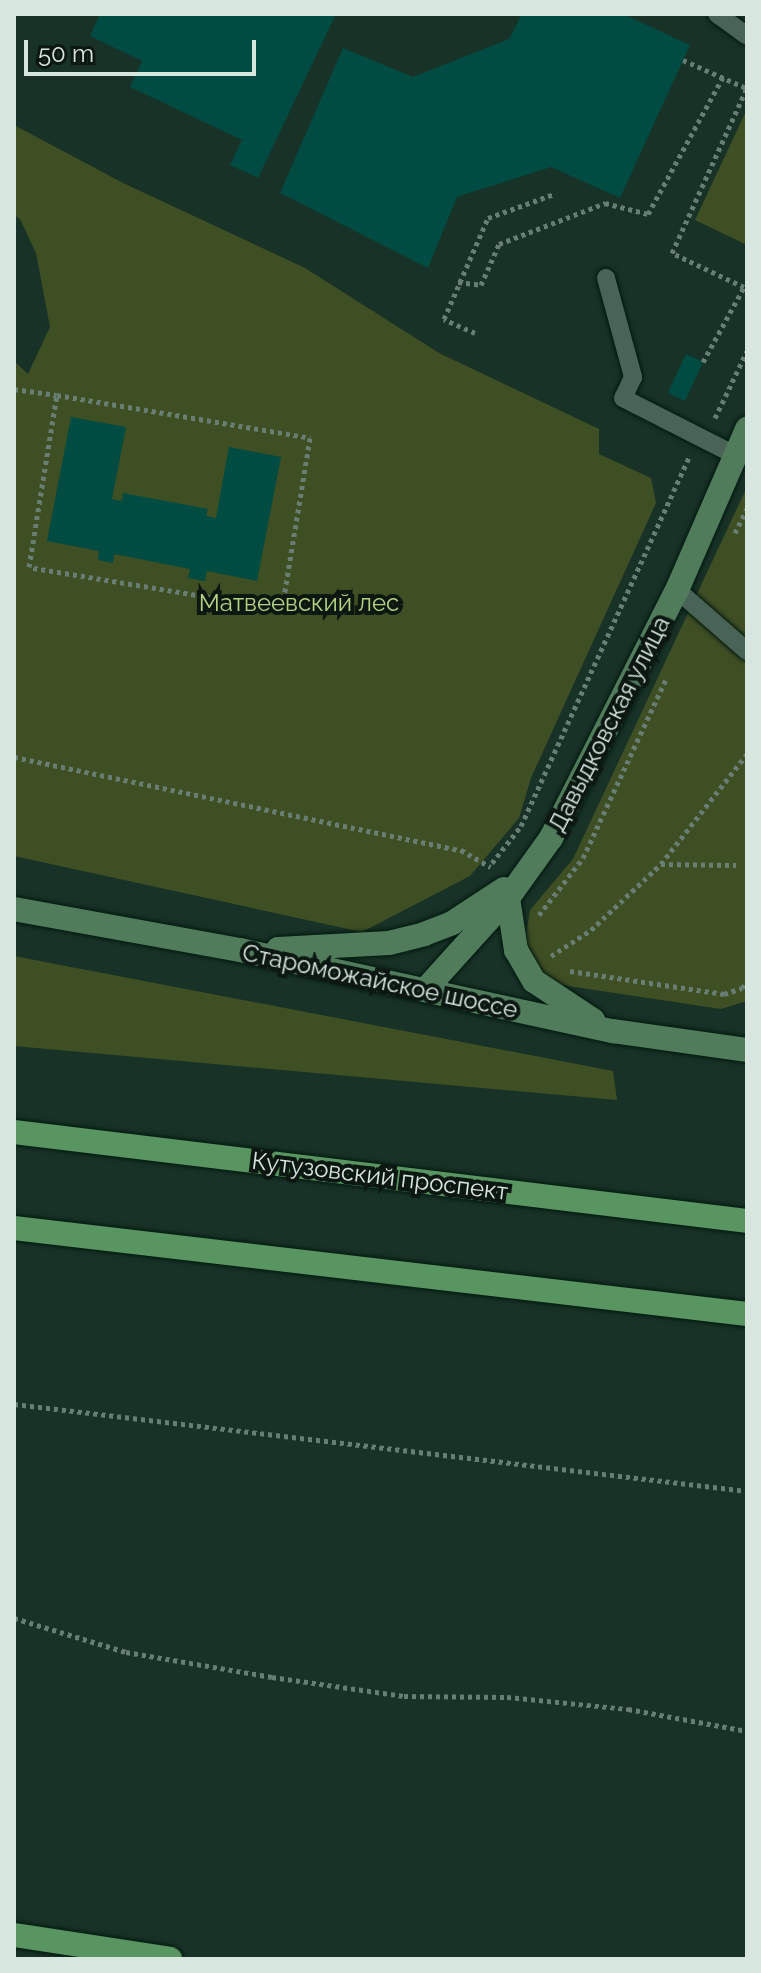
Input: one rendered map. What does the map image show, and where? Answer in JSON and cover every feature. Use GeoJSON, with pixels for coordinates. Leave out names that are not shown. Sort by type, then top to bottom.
{"type":"FeatureCollection","features":[{"type":"Feature","properties":{"kind":"main road","name":"Кутузовский проспект"},"geometry":{"type":"LineString","coordinates":[[14,1132],[747,1221]]}},
{"type":"Feature","properties":{"kind":"main road"},"geometry":{"type":"LineString","coordinates":[[14,1228],[747,1314]]}},
{"type":"Feature","properties":{"kind":"main road"},"geometry":{"type":"LineString","coordinates":[[14,1935],[170,1959]]}},
{"type":"Feature","properties":{"kind":"street","name":"Давыдковская улица"},"geometry":{"type":"LineString","coordinates":[[425,990],[530,872],[551,838],[677,590],[747,429]]}},
{"type":"Feature","properties":{"kind":"street"},"geometry":{"type":"LineString","coordinates":[[240,950],[389,943],[424,934],[452,923],[530,872]]}},
{"type":"Feature","properties":{"kind":"street"},"geometry":{"type":"LineString","coordinates":[[508,898],[516,950],[534,981],[613,1031]]}},
{"type":"Feature","properties":{"kind":"street","name":"Староможайское шоссе"},"geometry":{"type":"LineString","coordinates":[[14,909],[240,950],[613,1031],[747,1050]]}},
{"type":"Feature","properties":{"kind":"lane"},"geometry":{"type":"LineString","coordinates":[[717,14],[747,36]]}},
{"type":"Feature","properties":{"kind":"lane"},"geometry":{"type":"LineString","coordinates":[[606,278],[633,377],[623,398],[735,455]]}},
{"type":"Feature","properties":{"kind":"lane"},"geometry":{"type":"LineString","coordinates":[[677,590],[747,651]]}},
{"type":"Feature","properties":{"kind":"path"},"geometry":{"type":"LineString","coordinates":[[683,60],[747,88],[672,253],[744,287],[703,362]]}},
{"type":"Feature","properties":{"kind":"path"},"geometry":{"type":"LineString","coordinates":[[458,282],[481,285],[499,244],[605,203],[648,214],[723,77]]}},
{"type":"Feature","properties":{"kind":"path"},"geometry":{"type":"LineString","coordinates":[[475,333],[444,319],[488,218],[554,194]]}},
{"type":"Feature","properties":{"kind":"path"},"geometry":{"type":"LineString","coordinates":[[14,757],[461,850],[489,866],[521,826],[692,451],[705,439],[747,351]]}},
{"type":"Feature","properties":{"kind":"path"},"geometry":{"type":"LineString","coordinates":[[14,389],[57,395],[310,438],[282,609],[29,567],[57,395]]}},
{"type":"Feature","properties":{"kind":"path"},"geometry":{"type":"LineString","coordinates":[[733,537],[747,508]]}},
{"type":"Feature","properties":{"kind":"path"},"geometry":{"type":"LineString","coordinates":[[538,923],[539,911],[583,858],[673,664]]}},
{"type":"Feature","properties":{"kind":"path"},"geometry":{"type":"LineString","coordinates":[[542,962],[591,930],[661,864],[747,754]]}},
{"type":"Feature","properties":{"kind":"path"},"geometry":{"type":"LineString","coordinates":[[661,864],[736,865]]}},
{"type":"Feature","properties":{"kind":"path"},"geometry":{"type":"LineString","coordinates":[[569,971],[724,994],[742,988],[747,982]]}},
{"type":"Feature","properties":{"kind":"path"},"geometry":{"type":"LineString","coordinates":[[14,1404],[747,1491]]}},
{"type":"Feature","properties":{"kind":"path"},"geometry":{"type":"LineString","coordinates":[[14,1618],[126,1652],[272,1677],[404,1696],[507,1697],[628,1709],[747,1731]]}},
{"type":"Feature","properties":{"kind":"green space"},"geometry":{"type":"Polygon","coordinates":[[[747,109],[747,245],[695,220],[747,109]]]}},
{"type":"Feature","properties":{"kind":"green space","name":"Матвеевский лес"},"geometry":{"type":"Polygon","coordinates":[[[14,125],[123,183],[305,268],[439,353],[599,429],[599,454],[651,478],[656,503],[531,778],[519,818],[470,876],[362,932],[14,856],[14,361],[28,374],[50,327],[36,253],[20,219],[14,215],[14,125]]]}},
{"type":"Feature","properties":{"kind":"green space"},"geometry":{"type":"Polygon","coordinates":[[[747,487],[747,1001],[721,1009],[548,983],[533,966],[525,941],[530,910],[573,859],[747,487]]]}},
{"type":"Feature","properties":{"kind":"green space"},"geometry":{"type":"Polygon","coordinates":[[[14,956],[613,1071],[617,1100],[14,1046],[14,956]]]}},
{"type":"Feature","properties":{"kind":"building"},"geometry":{"type":"Polygon","coordinates":[[[100,14],[336,14],[258,178],[230,165],[242,140],[130,87],[142,61],[90,36],[100,14]]]}},
{"type":"Feature","properties":{"kind":"building"},"geometry":{"type":"Polygon","coordinates":[[[522,14],[623,14],[690,45],[620,198],[551,167],[457,197],[428,268],[280,193],[343,48],[413,77],[509,39],[522,14]]]}},
{"type":"Feature","properties":{"kind":"building"},"geometry":{"type":"Polygon","coordinates":[[[686,354],[703,362],[685,401],[668,393],[686,354]]]}},
{"type":"Feature","properties":{"kind":"building"},"geometry":{"type":"Polygon","coordinates":[[[71,417],[126,427],[112,499],[122,501],[123,493],[208,509],[206,516],[216,518],[229,447],[281,457],[257,581],[207,571],[205,581],[188,578],[190,569],[114,554],[113,563],[98,560],[99,551],[47,541],[71,417]]]}}]}
